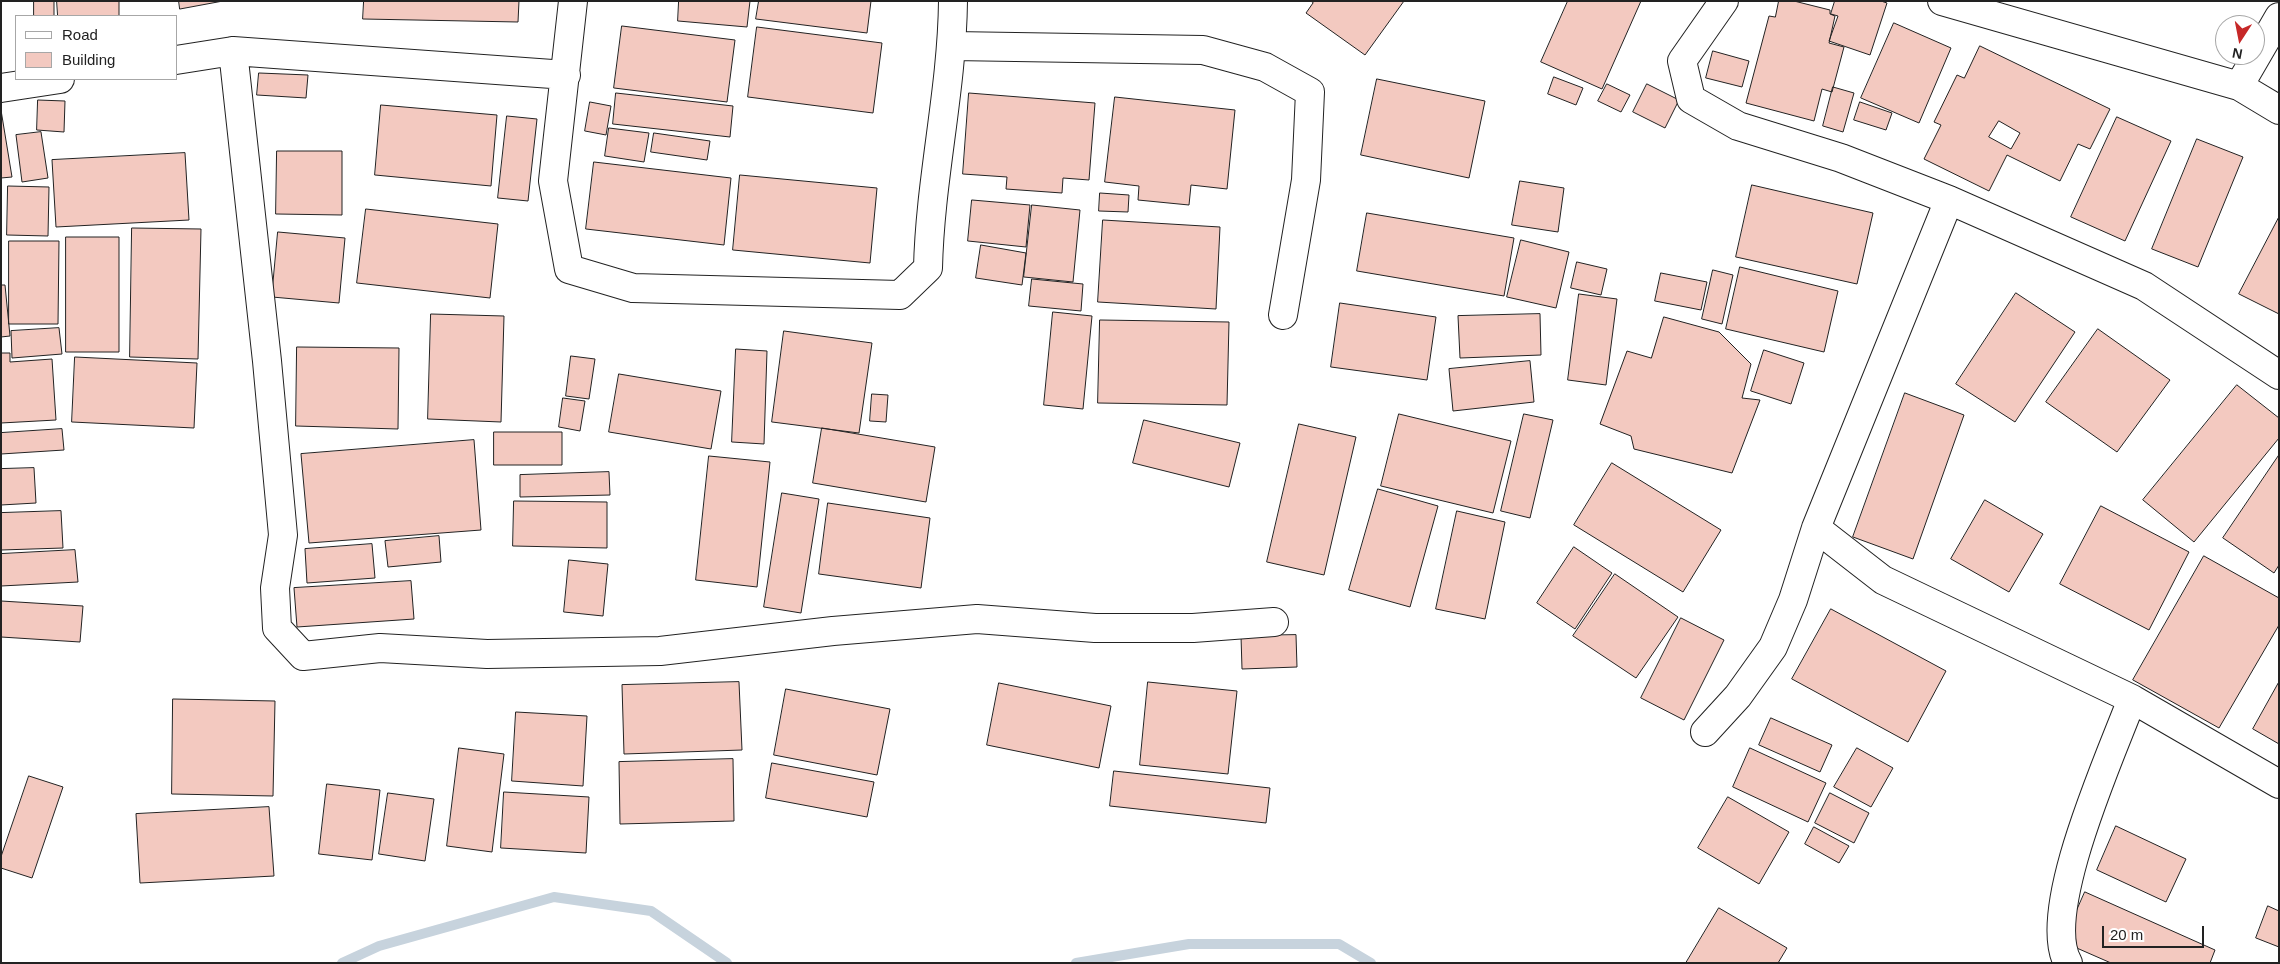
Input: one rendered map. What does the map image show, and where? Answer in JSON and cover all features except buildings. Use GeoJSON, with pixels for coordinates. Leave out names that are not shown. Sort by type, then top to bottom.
{"type":"FeatureCollection","features":[{"type":"Feature","properties":{"kind":"street"},"geometry":{"type":"LineString","coordinates":[[572,1],[566,75],[553,181],[569,269],[633,288],[900,294],[928,268],[929,223],[952,46],[953,1]]}},
{"type":"Feature","properties":{"kind":"street"},"geometry":{"type":"LineString","coordinates":[[1724,1],[1682,61],[1691,99],[1738,126],[1841,158],[1949,200],[2144,286],[2279,375]]}},
{"type":"Feature","properties":{"kind":"street"},"geometry":{"type":"LineString","coordinates":[[1942,1],[2239,86],[2279,110]]}},
{"type":"Feature","properties":{"kind":"street"},"geometry":{"type":"LineString","coordinates":[[2239,86],[2279,17]]}},
{"type":"Feature","properties":{"kind":"street"},"geometry":{"type":"LineString","coordinates":[[952,46],[1203,50],[1265,67],[1310,92],[1306,180],[1283,315]]}},
{"type":"Feature","properties":{"kind":"street"},"geometry":{"type":"LineString","coordinates":[[178,60],[233,51],[566,75]]}},
{"type":"Feature","properties":{"kind":"street"},"geometry":{"type":"LineString","coordinates":[[233,51],[267,361],[283,535],[275,588],[277,628],[303,656],[380,648],[487,654],[660,651],[833,631],[977,620],[1095,628],[1193,628],[1274,622]]}},
{"type":"Feature","properties":{"kind":"street"},"geometry":{"type":"LineString","coordinates":[[1,88],[53,80]]}},
{"type":"Feature","properties":{"kind":"street"},"geometry":{"type":"LineString","coordinates":[[1704,732],[1738,696],[1772,647],[1793,600],[1816,528],[1949,200]]}},
{"type":"Feature","properties":{"kind":"street"},"geometry":{"type":"LineString","coordinates":[[1816,528],[1883,580],[2132,699],[2279,784]]}},
{"type":"Feature","properties":{"kind":"street"},"geometry":{"type":"LineString","coordinates":[[2068,963],[2062,944],[2060,919],[2066,888],[2076,848],[2132,699]]}},
{"type":"Feature","properties":{"kind":"waterway"},"geometry":{"type":"LineString","coordinates":[[342,963],[379,946],[554,897],[651,911],[727,963]]}},
{"type":"Feature","properties":{"kind":"waterway"},"geometry":{"type":"LineString","coordinates":[[1076,963],[1189,944],[1339,944],[1371,963]]}}]}
